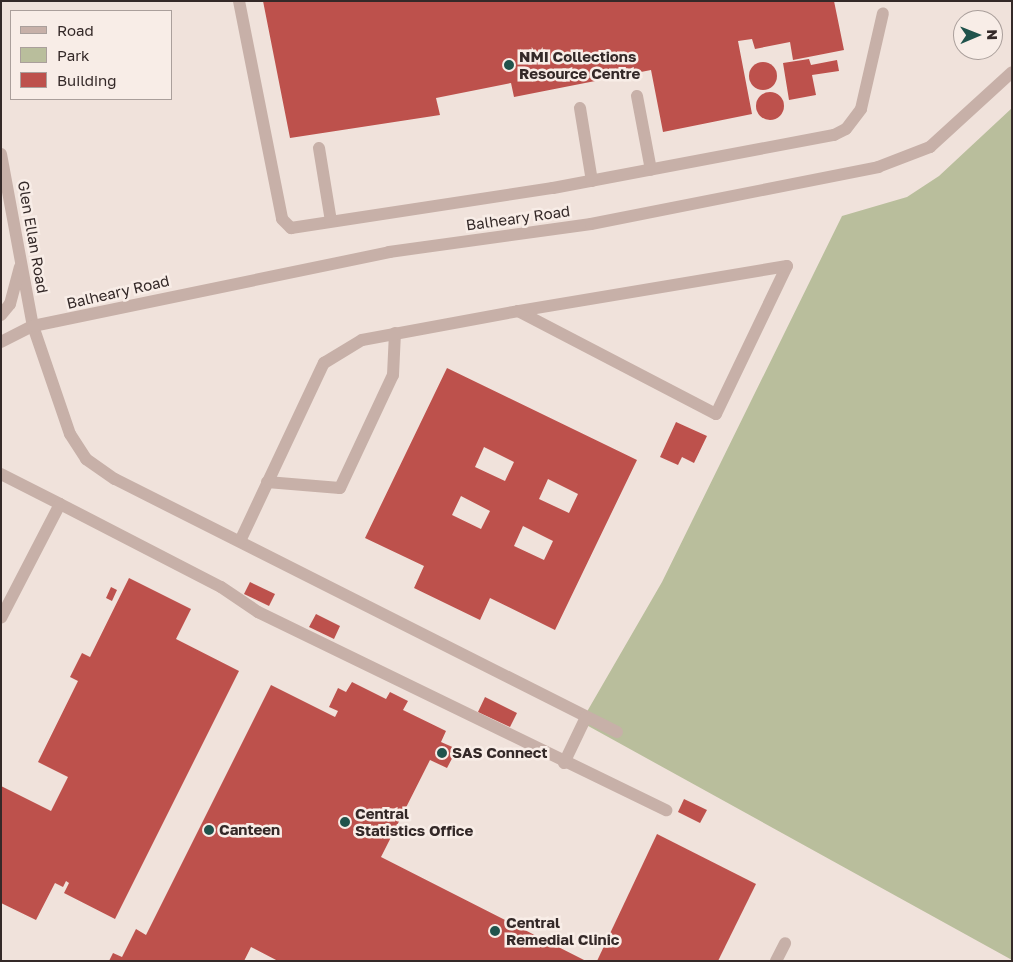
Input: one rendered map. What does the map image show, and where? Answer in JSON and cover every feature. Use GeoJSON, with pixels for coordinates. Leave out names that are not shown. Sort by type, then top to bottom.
{"type":"FeatureCollection","features":[{"type":"Feature","properties":{"kind":"street"},"geometry":{"type":"LineString","coordinates":[[240,1],[282,219],[291,228],[592,181],[846,129],[862,109],[883,13]]}},
{"type":"Feature","properties":{"kind":"street","name":"Balheary Road"},"geometry":{"type":"LineString","coordinates":[[1,342],[33,326],[389,252],[590,224],[878,167],[930,147],[1012,72]]}},
{"type":"Feature","properties":{"kind":"street"},"geometry":{"type":"LineString","coordinates":[[637,96],[651,170]]}},
{"type":"Feature","properties":{"kind":"street"},"geometry":{"type":"LineString","coordinates":[[580,108],[592,181]]}},
{"type":"Feature","properties":{"kind":"street"},"geometry":{"type":"LineString","coordinates":[[319,148],[332,221]]}},
{"type":"Feature","properties":{"kind":"street","name":"Glen Ellan Road"},"geometry":{"type":"LineString","coordinates":[[1,154],[33,326],[70,434],[86,459],[116,479],[241,539],[617,732]]}},
{"type":"Feature","properties":{"kind":"street"},"geometry":{"type":"LineString","coordinates":[[1,315],[10,304],[21,263]]}},
{"type":"Feature","properties":{"kind":"street"},"geometry":{"type":"LineString","coordinates":[[241,539],[324,362],[362,340],[518,311],[787,266],[716,414],[518,311]]}},
{"type":"Feature","properties":{"kind":"street"},"geometry":{"type":"LineString","coordinates":[[267,482],[340,488],[393,376],[395,333]]}},
{"type":"Feature","properties":{"kind":"street"},"geometry":{"type":"LineString","coordinates":[[1,474],[221,587],[258,612],[564,763],[666,810]]}},
{"type":"Feature","properties":{"kind":"street"},"geometry":{"type":"LineString","coordinates":[[1,618],[60,504]]}},
{"type":"Feature","properties":{"kind":"street"},"geometry":{"type":"LineString","coordinates":[[564,763],[586,717]]}},
{"type":"Feature","properties":{"kind":"street"},"geometry":{"type":"LineString","coordinates":[[776,961],[785,942]]}},
{"type":"Feature","properties":{"kind":"green space"},"geometry":{"type":"Polygon","coordinates":[[[1012,108],[1012,960],[581,722],[662,582],[842,216],[907,197],[939,176],[1012,108]]]}},
{"type":"Feature","properties":{"kind":"building","name":"NMI Collections Resource Centre"},"geometry":{"type":"Polygon","coordinates":[[[263,1],[834,1],[844,50],[793,60],[790,42],[755,49],[752,39],[738,41],[752,114],[663,132],[651,70],[514,97],[511,83],[436,98],[440,115],[290,138],[263,1]]]}},
{"type":"Feature","properties":{"kind":"building"},"geometry":{"type":"Polygon","coordinates":[[[809,59],[811,65],[837,60],[839,71],[812,75],[816,95],[789,100],[783,63],[809,59]]]}},
{"type":"Feature","properties":{"kind":"building"},"geometry":{"type":"Polygon","coordinates":[[[763,62],[773,66],[777,76],[773,86],[763,90],[753,86],[749,76],[753,66],[763,62]]]}},
{"type":"Feature","properties":{"kind":"building"},"geometry":{"type":"Polygon","coordinates":[[[770,92],[780,96],[784,106],[780,116],[770,120],[760,116],[756,106],[760,96],[770,92]]]}},
{"type":"Feature","properties":{"kind":"building"},"geometry":{"type":"Polygon","coordinates":[[[447,368],[637,460],[555,630],[490,598],[480,620],[414,588],[424,566],[365,538],[447,368]],[[484,447],[475,467],[505,481],[514,462],[484,447]],[[548,479],[539,499],[569,513],[578,494],[548,479]],[[461,496],[452,515],[481,529],[490,511],[461,496]],[[523,526],[514,546],[544,560],[553,541],[523,526]]]}},
{"type":"Feature","properties":{"kind":"building"},"geometry":{"type":"Polygon","coordinates":[[[676,422],[707,436],[694,463],[682,457],[678,465],[660,457],[676,422]]]}},
{"type":"Feature","properties":{"kind":"building"},"geometry":{"type":"Polygon","coordinates":[[[129,578],[191,609],[176,639],[239,671],[115,919],[64,893],[69,883],[66,881],[63,887],[55,883],[36,920],[1,903],[1,786],[51,811],[68,777],[38,762],[78,681],[70,677],[82,653],[90,657],[129,578]]]}},
{"type":"Feature","properties":{"kind":"building"},"geometry":{"type":"Polygon","coordinates":[[[250,582],[275,594],[269,606],[244,594],[250,582]]]}},
{"type":"Feature","properties":{"kind":"building"},"geometry":{"type":"Polygon","coordinates":[[[111,587],[117,590],[112,601],[106,598],[111,587]]]}},
{"type":"Feature","properties":{"kind":"building"},"geometry":{"type":"Polygon","coordinates":[[[316,614],[340,626],[334,639],[309,627],[316,614]]]}},
{"type":"Feature","properties":{"kind":"building"},"geometry":{"type":"Polygon","coordinates":[[[352,682],[386,699],[390,692],[408,701],[403,710],[446,731],[441,742],[457,749],[447,768],[430,760],[381,857],[586,961],[278,961],[251,947],[244,961],[109,961],[113,953],[122,957],[136,929],[146,935],[271,685],[335,717],[338,711],[329,707],[338,688],[346,692],[352,682]]]}},
{"type":"Feature","properties":{"kind":"building"},"geometry":{"type":"Polygon","coordinates":[[[485,697],[517,713],[510,727],[478,712],[485,697]]]}},
{"type":"Feature","properties":{"kind":"building"},"geometry":{"type":"Polygon","coordinates":[[[684,799],[707,810],[700,823],[678,812],[684,799]]]}},
{"type":"Feature","properties":{"kind":"building"},"geometry":{"type":"Polygon","coordinates":[[[657,834],[756,884],[718,961],[597,961],[657,834]]]}},
{"type":"Feature","properties":{"kind":"place","name":"NMI Collections Resource Centre"},"geometry":{"type":"Point","coordinates":[509,65]}},
{"type":"Feature","properties":{"kind":"place","name":"SAS Connect"},"geometry":{"type":"Point","coordinates":[442,753]}},
{"type":"Feature","properties":{"kind":"place","name":"Central Statistics Office"},"geometry":{"type":"Point","coordinates":[345,822]}},
{"type":"Feature","properties":{"kind":"place","name":"Canteen"},"geometry":{"type":"Point","coordinates":[209,830]}},
{"type":"Feature","properties":{"kind":"place","name":"Central Remedial Clinic"},"geometry":{"type":"Point","coordinates":[495,931]}}]}
